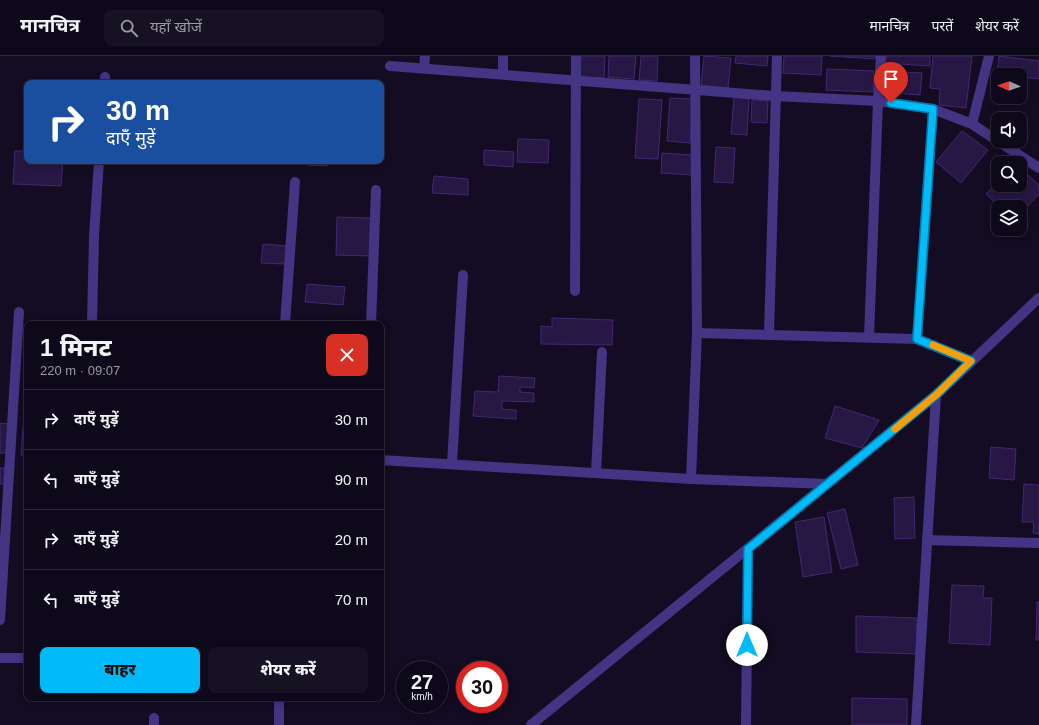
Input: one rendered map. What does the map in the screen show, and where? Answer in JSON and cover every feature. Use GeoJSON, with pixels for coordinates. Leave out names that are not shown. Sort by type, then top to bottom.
{"type":"FeatureCollection","features":[{"type":"Feature","properties":{"kind":"street"},"geometry":{"type":"LineString","coordinates":[[424,68],[425,56]]}},
{"type":"Feature","properties":{"kind":"street"},"geometry":{"type":"LineString","coordinates":[[503,74],[504,56]]}},
{"type":"Feature","properties":{"kind":"street"},"geometry":{"type":"LineString","coordinates":[[575,291],[576,56]]}},
{"type":"Feature","properties":{"kind":"street"},"geometry":{"type":"LineString","coordinates":[[691,479],[697,334],[696,56]]}},
{"type":"Feature","properties":{"kind":"street"},"geometry":{"type":"LineString","coordinates":[[769,334],[777,56]]}},
{"type":"Feature","properties":{"kind":"street"},"geometry":{"type":"LineString","coordinates":[[869,337],[881,56]]}},
{"type":"Feature","properties":{"kind":"street"},"geometry":{"type":"LineString","coordinates":[[972,124],[989,56]]}},
{"type":"Feature","properties":{"kind":"street"},"geometry":{"type":"LineString","coordinates":[[390,66],[575,81],[695,88],[775,96],[878,101],[933,109],[972,124],[1039,168]]}},
{"type":"Feature","properties":{"kind":"street"},"geometry":{"type":"LineString","coordinates":[[917,339],[933,109]]}},
{"type":"Feature","properties":{"kind":"street"},"geometry":{"type":"LineString","coordinates":[[92,321],[94,236],[99,164]]}},
{"type":"Feature","properties":{"kind":"street"},"geometry":{"type":"LineString","coordinates":[[285,321],[295,182]]}},
{"type":"Feature","properties":{"kind":"street"},"geometry":{"type":"LineString","coordinates":[[371,321],[376,190]]}},
{"type":"Feature","properties":{"kind":"street"},"geometry":{"type":"LineString","coordinates":[[452,464],[463,275]]}},
{"type":"Feature","properties":{"kind":"street"},"geometry":{"type":"LineString","coordinates":[[532,725],[936,395],[1039,298]]}},
{"type":"Feature","properties":{"kind":"street"},"geometry":{"type":"LineString","coordinates":[[0,620],[19,312]]}},
{"type":"Feature","properties":{"kind":"street"},"geometry":{"type":"LineString","coordinates":[[697,334],[769,334],[917,339],[971,361]]}},
{"type":"Feature","properties":{"kind":"street"},"geometry":{"type":"LineString","coordinates":[[596,473],[602,352]]}},
{"type":"Feature","properties":{"kind":"street"},"geometry":{"type":"LineString","coordinates":[[916,725],[936,395]]}},
{"type":"Feature","properties":{"kind":"street"},"geometry":{"type":"LineString","coordinates":[[384,460],[691,479],[828,484]]}},
{"type":"Feature","properties":{"kind":"street"},"geometry":{"type":"LineString","coordinates":[[927,540],[1039,543]]}},
{"type":"Feature","properties":{"kind":"street"},"geometry":{"type":"LineString","coordinates":[[746,725],[748,549]]}},
{"type":"Feature","properties":{"kind":"street"},"geometry":{"type":"LineString","coordinates":[[0,658],[24,658]]}},
{"type":"Feature","properties":{"kind":"street"},"geometry":{"type":"LineString","coordinates":[[279,701],[279,725]]}},
{"type":"Feature","properties":{"kind":"building"},"geometry":{"type":"Polygon","coordinates":[[[581,56],[605,56],[604,78],[580,77],[581,56]]]}},
{"type":"Feature","properties":{"kind":"building"},"geometry":{"type":"Polygon","coordinates":[[[609,56],[636,56],[634,79],[608,77],[609,56]]]}},
{"type":"Feature","properties":{"kind":"building"},"geometry":{"type":"Polygon","coordinates":[[[641,56],[658,56],[657,81],[639,80],[641,56]]]}},
{"type":"Feature","properties":{"kind":"building"},"geometry":{"type":"Polygon","coordinates":[[[704,56],[731,58],[728,88],[701,85],[704,56]]]}},
{"type":"Feature","properties":{"kind":"building"},"geometry":{"type":"Polygon","coordinates":[[[736,56],[768,56],[767,66],[735,63],[736,56]]]}},
{"type":"Feature","properties":{"kind":"building"},"geometry":{"type":"Polygon","coordinates":[[[784,56],[822,56],[821,75],[783,73],[784,56]]]}},
{"type":"Feature","properties":{"kind":"building"},"geometry":{"type":"Polygon","coordinates":[[[830,56],[876,56],[875,59],[830,56]]]}},
{"type":"Feature","properties":{"kind":"building"},"geometry":{"type":"Polygon","coordinates":[[[886,56],[930,56],[930,66],[885,63],[886,56]]]}},
{"type":"Feature","properties":{"kind":"building"},"geometry":{"type":"Polygon","coordinates":[[[933,56],[972,56],[966,108],[939,105],[940,89],[930,88],[933,56]]]}},
{"type":"Feature","properties":{"kind":"building"},"geometry":{"type":"Polygon","coordinates":[[[999,56],[1039,61],[1039,79],[1027,78],[1027,68],[998,68],[999,56]]]}},
{"type":"Feature","properties":{"kind":"building"},"geometry":{"type":"Polygon","coordinates":[[[827,69],[874,71],[873,92],[826,90],[827,69]]]}},
{"type":"Feature","properties":{"kind":"building"},"geometry":{"type":"Polygon","coordinates":[[[884,71],[922,73],[920,95],[883,92],[884,71]]]}},
{"type":"Feature","properties":{"kind":"building"},"geometry":{"type":"Polygon","coordinates":[[[734,97],[749,99],[747,135],[731,134],[734,97]]]}},
{"type":"Feature","properties":{"kind":"building"},"geometry":{"type":"Polygon","coordinates":[[[670,98],[693,99],[690,143],[667,141],[670,98]]]}},
{"type":"Feature","properties":{"kind":"building"},"geometry":{"type":"Polygon","coordinates":[[[639,99],[662,100],[658,159],[635,158],[639,99]]]}},
{"type":"Feature","properties":{"kind":"building"},"geometry":{"type":"Polygon","coordinates":[[[752,100],[768,101],[767,123],[751,122],[752,100]]]}},
{"type":"Feature","properties":{"kind":"building"},"geometry":{"type":"Polygon","coordinates":[[[962,131],[988,150],[961,183],[936,162],[962,131]]]}},
{"type":"Feature","properties":{"kind":"building"},"geometry":{"type":"Polygon","coordinates":[[[24,136],[24,164],[63,164],[61,186],[13,184],[15,151],[23,151],[24,136]]]}},
{"type":"Feature","properties":{"kind":"building"},"geometry":{"type":"Polygon","coordinates":[[[518,139],[549,140],[548,163],[517,162],[518,139]]]}},
{"type":"Feature","properties":{"kind":"building"},"geometry":{"type":"Polygon","coordinates":[[[716,147],[735,148],[733,183],[714,182],[716,147]]]}},
{"type":"Feature","properties":{"kind":"building"},"geometry":{"type":"Polygon","coordinates":[[[484,150],[514,152],[513,167],[484,165],[484,150]]]}},
{"type":"Feature","properties":{"kind":"building"},"geometry":{"type":"Polygon","coordinates":[[[662,153],[693,155],[692,175],[661,173],[662,153]]]}},
{"type":"Feature","properties":{"kind":"building"},"geometry":{"type":"Polygon","coordinates":[[[308,164],[328,164],[328,166],[308,164]]]}},
{"type":"Feature","properties":{"kind":"building"},"geometry":{"type":"Polygon","coordinates":[[[1027,174],[1039,185],[1039,194],[1027,207],[1027,200],[992,200],[986,194],[991,189],[991,192],[1027,192],[1027,174]]]}},
{"type":"Feature","properties":{"kind":"building"},"geometry":{"type":"Polygon","coordinates":[[[434,176],[468,179],[468,195],[432,193],[434,176]]]}},
{"type":"Feature","properties":{"kind":"building"},"geometry":{"type":"Polygon","coordinates":[[[337,217],[371,218],[370,256],[336,255],[337,217]]]}},
{"type":"Feature","properties":{"kind":"building"},"geometry":{"type":"Polygon","coordinates":[[[263,244],[287,246],[285,264],[261,263],[263,244]]]}},
{"type":"Feature","properties":{"kind":"building"},"geometry":{"type":"Polygon","coordinates":[[[307,284],[345,287],[343,305],[305,302],[307,284]]]}},
{"type":"Feature","properties":{"kind":"building"},"geometry":{"type":"Polygon","coordinates":[[[552,318],[613,320],[612,345],[541,344],[541,326],[552,327],[552,318]]]}},
{"type":"Feature","properties":{"kind":"building"},"geometry":{"type":"Polygon","coordinates":[[[499,376],[535,378],[534,388],[520,387],[520,392],[534,393],[534,402],[502,401],[502,409],[516,410],[516,419],[473,416],[475,391],[498,392],[499,376]]]}},
{"type":"Feature","properties":{"kind":"building"},"geometry":{"type":"Polygon","coordinates":[[[835,406],[879,420],[862,448],[825,438],[835,406]]]}},
{"type":"Feature","properties":{"kind":"building"},"geometry":{"type":"Polygon","coordinates":[[[0,423],[9,424],[7,453],[0,453],[0,423]]]}},
{"type":"Feature","properties":{"kind":"building"},"geometry":{"type":"Polygon","coordinates":[[[23,427],[24,427],[24,455],[21,455],[23,427]]]}},
{"type":"Feature","properties":{"kind":"building"},"geometry":{"type":"Polygon","coordinates":[[[991,447],[1016,449],[1014,480],[989,478],[991,447]]]}},
{"type":"Feature","properties":{"kind":"building"},"geometry":{"type":"Polygon","coordinates":[[[0,468],[5,468],[4,484],[0,484],[0,468]]]}},
{"type":"Feature","properties":{"kind":"building"},"geometry":{"type":"Polygon","coordinates":[[[1024,484],[1039,485],[1039,534],[1033,533],[1034,522],[1022,522],[1024,484]]]}},
{"type":"Feature","properties":{"kind":"building"},"geometry":{"type":"Polygon","coordinates":[[[914,497],[915,538],[895,539],[894,498],[914,497]]]}},
{"type":"Feature","properties":{"kind":"building"},"geometry":{"type":"Polygon","coordinates":[[[845,509],[858,565],[841,569],[827,513],[845,509]]]}},
{"type":"Feature","properties":{"kind":"building"},"geometry":{"type":"Polygon","coordinates":[[[824,517],[832,572],[803,577],[795,522],[824,517]]]}},
{"type":"Feature","properties":{"kind":"building"},"geometry":{"type":"Polygon","coordinates":[[[952,585],[984,586],[983,598],[992,598],[990,645],[949,643],[952,585]]]}},
{"type":"Feature","properties":{"kind":"building"},"geometry":{"type":"Polygon","coordinates":[[[1037,602],[1039,602],[1039,640],[1036,640],[1037,602]]]}},
{"type":"Feature","properties":{"kind":"building"},"geometry":{"type":"Polygon","coordinates":[[[856,616],[917,618],[916,654],[856,652],[856,616]]]}},
{"type":"Feature","properties":{"kind":"building"},"geometry":{"type":"Polygon","coordinates":[[[852,698],[907,699],[907,725],[852,725],[852,698]]]}},
{"type":"Feature","properties":{"kind":"slow traffic"},"geometry":{"type":"LineString","coordinates":[[895,429],[936,395],[971,361],[933,345]]}},
{"type":"Feature","properties":{"kind":"route"},"geometry":{"type":"LineString","coordinates":[[747,645],[748,549],[936,395],[971,361],[917,339],[933,109],[891,103]]}}]}
